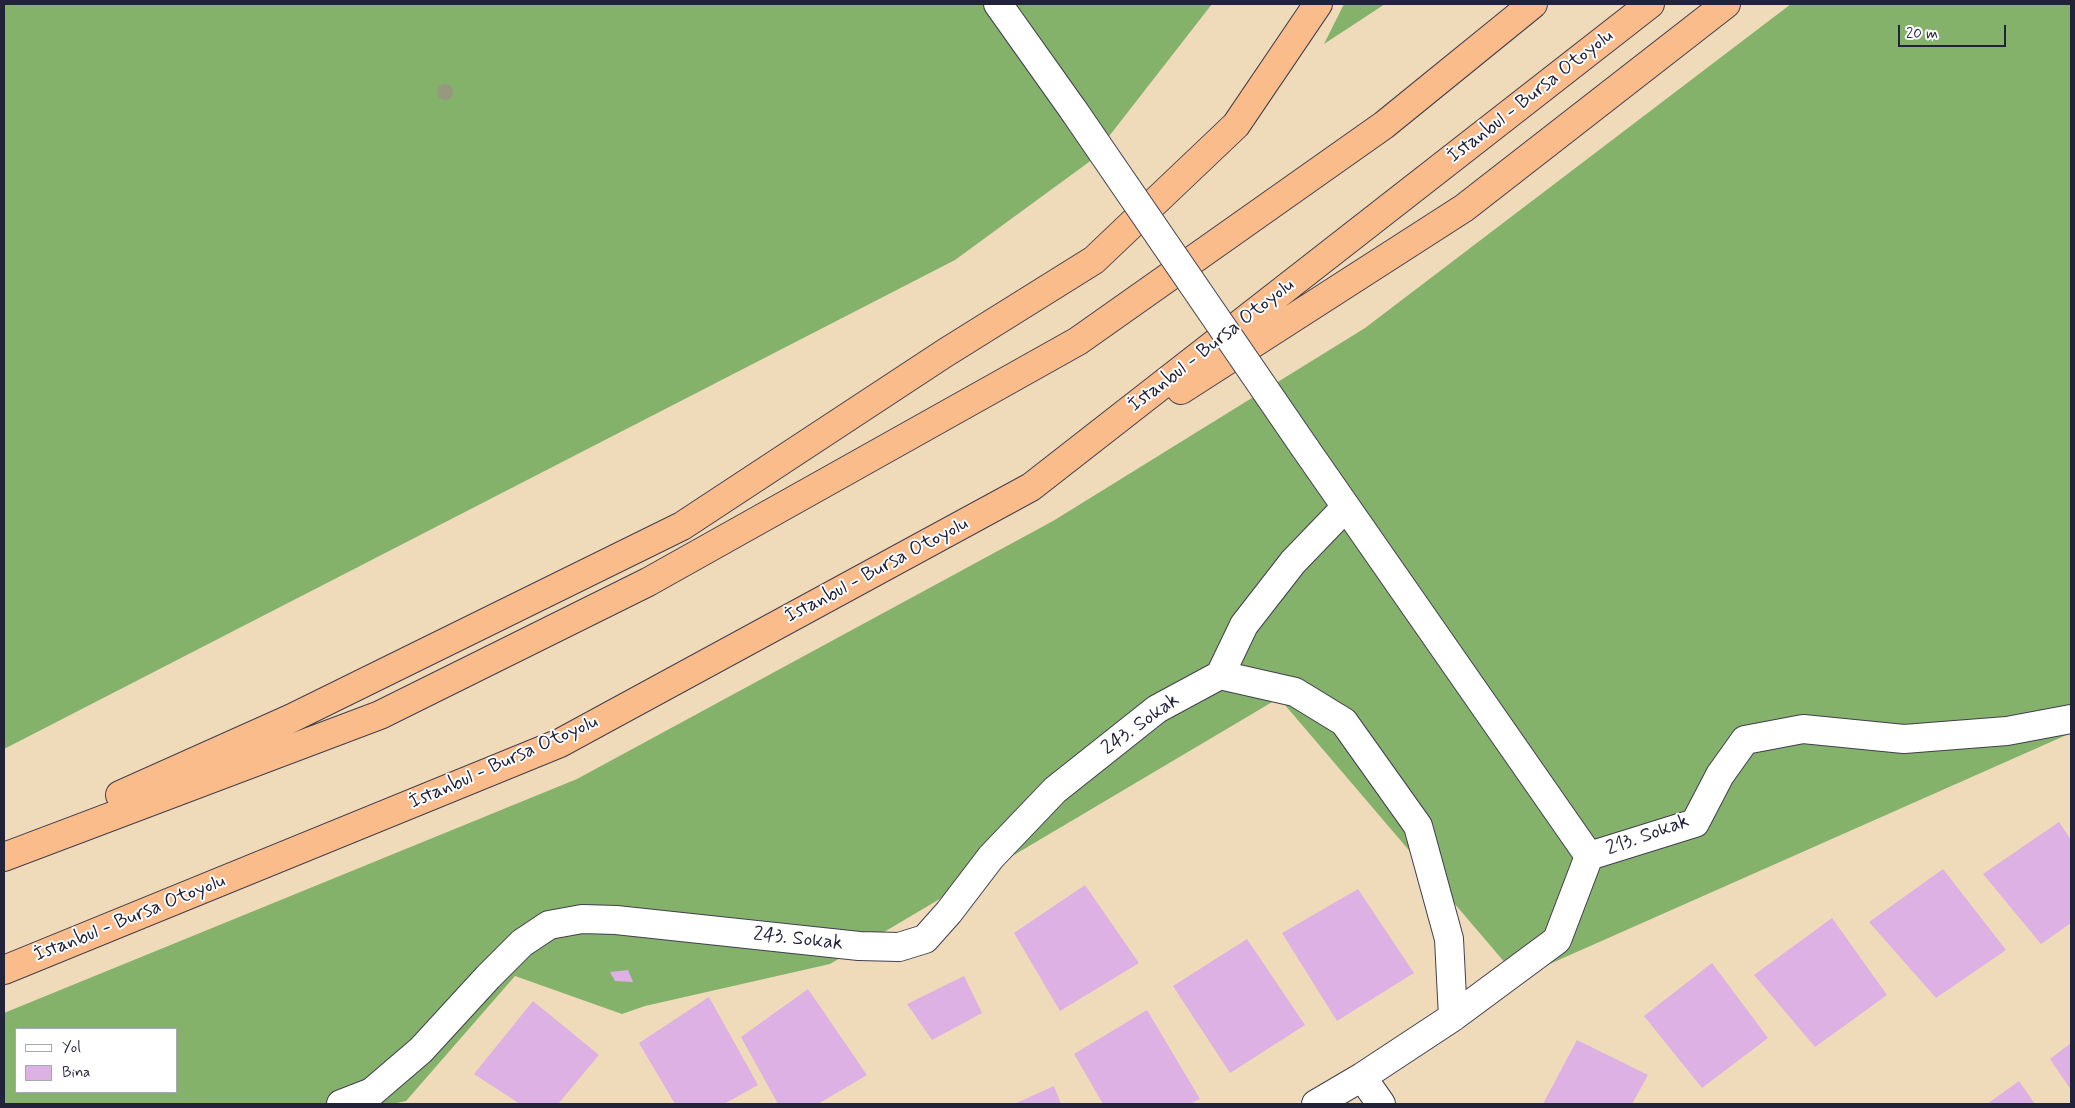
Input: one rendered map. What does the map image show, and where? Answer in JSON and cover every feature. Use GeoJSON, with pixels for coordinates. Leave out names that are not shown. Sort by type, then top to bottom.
{"type":"FeatureCollection","features":[{"type":"Feature","properties":{"kind":"highway"},"geometry":{"type":"LineString","coordinates":[[4,847],[292,718],[682,526],[945,353],[1094,260],[1236,125],[1318,4]]}},
{"type":"Feature","properties":{"kind":"highway"},"geometry":{"type":"LineString","coordinates":[[4,857],[380,715],[648,582],[1078,341],[1384,125],[1533,4]]}},
{"type":"Feature","properties":{"kind":"highway","name":"İstanbul - Bursa Otoyolu"},"geometry":{"type":"LineString","coordinates":[[4,970],[560,743],[1031,487],[1650,4]]}},
{"type":"Feature","properties":{"kind":"highway"},"geometry":{"type":"LineString","coordinates":[[1031,487],[1464,208],[1726,4]]}},
{"type":"Feature","properties":{"kind":"street"},"geometry":{"type":"LineString","coordinates":[[998,4],[1589,856]]}},
{"type":"Feature","properties":{"kind":"street"},"geometry":{"type":"LineString","coordinates":[[1346,507],[1293,562],[1244,625],[1220,675],[1295,692],[1344,722],[1418,826],[1449,940],[1453,1017]]}},
{"type":"Feature","properties":{"kind":"street","name":"243. Sokak"},"geometry":{"type":"LineString","coordinates":[[341,1104],[372,1092],[421,1050],[522,943],[550,924],[582,919],[616,920],[867,946],[899,947],[925,939],[949,912],[991,857],[1055,790],[1157,709],[1220,675]]}},
{"type":"Feature","properties":{"kind":"street","name":"213. Sokak"},"geometry":{"type":"LineString","coordinates":[[1316,1104],[1362,1077],[1453,1017],[1557,940],[1589,856],[1695,823],[1720,775],[1745,740],[1803,729],[1904,739],[2007,731],[2071,719]]}},
{"type":"Feature","properties":{"kind":"street"},"geometry":{"type":"LineString","coordinates":[[1362,1077],[1381,1104]]}},
{"type":"Feature","properties":{"kind":"green space"},"geometry":{"type":"Polygon","coordinates":[[[4,4],[1212,4],[1089,162],[955,260],[4,749],[4,4]]]}},
{"type":"Feature","properties":{"kind":"green space"},"geometry":{"type":"Polygon","coordinates":[[[1344,4],[1385,4],[1324,44],[1344,4]]]}},
{"type":"Feature","properties":{"kind":"green space"},"geometry":{"type":"Polygon","coordinates":[[[1791,4],[2071,4],[2071,733],[1518,978],[1279,698],[830,964],[645,1006],[622,1014],[515,976],[406,1101],[392,1104],[4,1104],[4,1013],[577,779],[1053,521],[1365,328],[1791,4]]]}},
{"type":"Feature","properties":{"kind":"building"},"geometry":{"type":"Polygon","coordinates":[[[2059,822],[2071,840],[2071,923],[2041,944],[1983,874],[2059,822]]]}},
{"type":"Feature","properties":{"kind":"building"},"geometry":{"type":"Polygon","coordinates":[[[1943,869],[2006,950],[1936,998],[1869,922],[1943,869]]]}},
{"type":"Feature","properties":{"kind":"building"},"geometry":{"type":"Polygon","coordinates":[[[1085,885],[1139,963],[1060,1011],[1014,933],[1085,885]]]}},
{"type":"Feature","properties":{"kind":"building"},"geometry":{"type":"Polygon","coordinates":[[[1358,889],[1414,973],[1337,1021],[1282,933],[1358,889]]]}},
{"type":"Feature","properties":{"kind":"building"},"geometry":{"type":"Polygon","coordinates":[[[1832,918],[1887,995],[1815,1047],[1754,975],[1832,918]]]}},
{"type":"Feature","properties":{"kind":"building"},"geometry":{"type":"Polygon","coordinates":[[[1247,939],[1305,1025],[1230,1073],[1173,986],[1247,939]]]}},
{"type":"Feature","properties":{"kind":"building"},"geometry":{"type":"Polygon","coordinates":[[[1712,963],[1768,1038],[1702,1088],[1644,1016],[1712,963]]]}},
{"type":"Feature","properties":{"kind":"building"},"geometry":{"type":"Polygon","coordinates":[[[628,970],[633,982],[615,981],[610,972],[628,970]]]}},
{"type":"Feature","properties":{"kind":"building"},"geometry":{"type":"Polygon","coordinates":[[[964,976],[982,1013],[932,1040],[907,1004],[964,976]]]}},
{"type":"Feature","properties":{"kind":"building"},"geometry":{"type":"Polygon","coordinates":[[[808,989],[867,1075],[818,1104],[778,1104],[741,1037],[808,989]]]}},
{"type":"Feature","properties":{"kind":"building"},"geometry":{"type":"Polygon","coordinates":[[[709,997],[758,1085],[724,1104],[675,1104],[639,1043],[709,997]]]}},
{"type":"Feature","properties":{"kind":"building"},"geometry":{"type":"Polygon","coordinates":[[[533,1001],[599,1055],[558,1104],[520,1104],[474,1074],[533,1001]]]}},
{"type":"Feature","properties":{"kind":"building"},"geometry":{"type":"Polygon","coordinates":[[[1147,1010],[1200,1099],[1190,1104],[1103,1104],[1074,1054],[1147,1010]]]}},
{"type":"Feature","properties":{"kind":"building"},"geometry":{"type":"Polygon","coordinates":[[[1577,1040],[1648,1075],[1632,1104],[1543,1104],[1577,1040]]]}},
{"type":"Feature","properties":{"kind":"building"},"geometry":{"type":"Polygon","coordinates":[[[2071,1043],[2071,1090],[2050,1059],[2071,1043]]]}},
{"type":"Feature","properties":{"kind":"building"},"geometry":{"type":"Polygon","coordinates":[[[2019,1081],[2035,1104],[1987,1104],[2019,1081]]]}},
{"type":"Feature","properties":{"kind":"building"},"geometry":{"type":"Polygon","coordinates":[[[1054,1086],[1061,1104],[1014,1104],[1054,1086]]]}}]}
